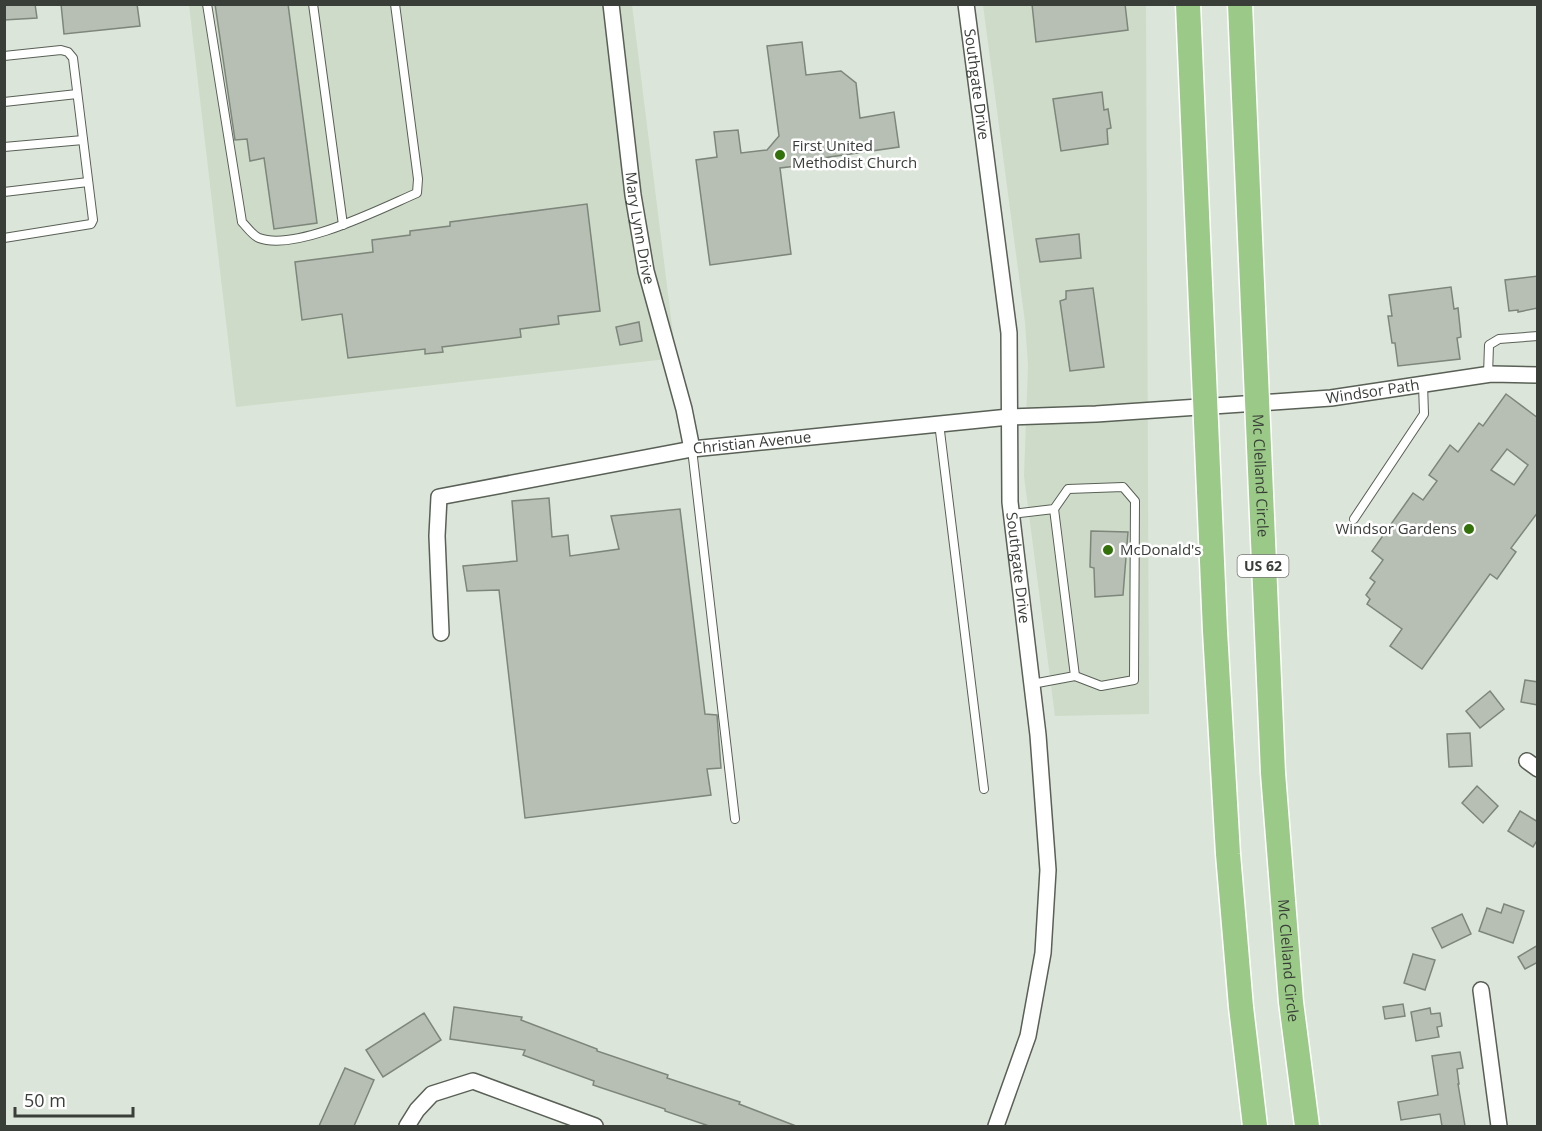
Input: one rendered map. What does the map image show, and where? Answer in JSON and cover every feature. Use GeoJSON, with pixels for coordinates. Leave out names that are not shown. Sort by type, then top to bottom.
{"type":"FeatureCollection","features":[{"type":"Feature","properties":{"kind":"highway"},"geometry":{"type":"LineString","coordinates":[[1188,4],[1216,641],[1228,854],[1241,1007],[1256,1126]]}},
{"type":"Feature","properties":{"kind":"highway","name":"Mc Clelland Circle"},"geometry":{"type":"LineString","coordinates":[[1240,4],[1256,404],[1278,851],[1291,1002],[1307,1126]]}},
{"type":"Feature","properties":{"kind":"street","name":"Mary Lynn Drive"},"geometry":{"type":"LineString","coordinates":[[611,4],[633,195],[646,271],[684,409],[692,449]]}},
{"type":"Feature","properties":{"kind":"street","name":"Southgate Drive"},"geometry":{"type":"LineString","coordinates":[[966,4],[1009,333],[1011,514],[1038,735],[1048,870],[1043,953],[1028,1036],[996,1126]]}},
{"type":"Feature","properties":{"kind":"street","name":"Windsor Path"},"geometry":{"type":"LineString","coordinates":[[1206,406],[1331,398],[1488,375],[1538,375]]}},
{"type":"Feature","properties":{"kind":"street","name":"Christian Avenue"},"geometry":{"type":"LineString","coordinates":[[441,633],[437,536],[439,497],[692,449],[1009,417],[1096,414],[1206,406]]}},
{"type":"Feature","properties":{"kind":"street"},"geometry":{"type":"LineString","coordinates":[[1481,990],[1499,1126]]}},
{"type":"Feature","properties":{"kind":"street"},"geometry":{"type":"LineString","coordinates":[[407,1126],[417,1110],[432,1094],[473,1081],[595,1126]]}},
{"type":"Feature","properties":{"kind":"lane"},"geometry":{"type":"LineString","coordinates":[[207,4],[242,222],[258,238],[285,241],[343,225],[417,193],[418,179],[395,4]]}},
{"type":"Feature","properties":{"kind":"lane"},"geometry":{"type":"LineString","coordinates":[[313,4],[343,225]]}},
{"type":"Feature","properties":{"kind":"lane"},"geometry":{"type":"LineString","coordinates":[[4,56],[61,50],[68,52],[73,58],[93,220],[91,224],[4,238]]}},
{"type":"Feature","properties":{"kind":"lane"},"geometry":{"type":"LineString","coordinates":[[4,102],[77,94]]}},
{"type":"Feature","properties":{"kind":"lane"},"geometry":{"type":"LineString","coordinates":[[4,147],[83,140]]}},
{"type":"Feature","properties":{"kind":"lane"},"geometry":{"type":"LineString","coordinates":[[4,192],[88,182]]}},
{"type":"Feature","properties":{"kind":"lane"},"geometry":{"type":"LineString","coordinates":[[1488,375],[1490,345],[1499,339],[1538,336]]}},
{"type":"Feature","properties":{"kind":"lane"},"geometry":{"type":"LineString","coordinates":[[1354,519],[1424,414],[1423,384]]}},
{"type":"Feature","properties":{"kind":"lane"},"geometry":{"type":"LineString","coordinates":[[939,423],[984,789]]}},
{"type":"Feature","properties":{"kind":"lane"},"geometry":{"type":"LineString","coordinates":[[692,449],[735,819]]}},
{"type":"Feature","properties":{"kind":"lane"},"geometry":{"type":"LineString","coordinates":[[1032,684],[1075,676],[1101,686],[1134,680],[1135,501],[1123,487],[1068,489],[1054,509],[1075,676]]}},
{"type":"Feature","properties":{"kind":"lane"},"geometry":{"type":"LineString","coordinates":[[1011,514],[1054,509]]}},
{"type":"Feature","properties":{"kind":"shaded area"},"geometry":{"type":"Polygon","coordinates":[[[189,5],[632,5],[676,358],[236,407],[189,5]]]}},
{"type":"Feature","properties":{"kind":"shaded area"},"geometry":{"type":"Polygon","coordinates":[[[983,5],[1146,5],[1149,714],[1055,716],[1024,476],[1028,365],[1025,322],[983,5]]]}},
{"type":"Feature","properties":{"kind":"building"},"geometry":{"type":"Polygon","coordinates":[[[4,4],[35,4],[37,18],[4,20],[4,4]]]}},
{"type":"Feature","properties":{"kind":"building"},"geometry":{"type":"Polygon","coordinates":[[[61,4],[137,4],[140,26],[64,34],[61,4]]]}},
{"type":"Feature","properties":{"kind":"building"},"geometry":{"type":"Polygon","coordinates":[[[215,4],[288,4],[317,223],[274,229],[264,158],[250,161],[247,139],[235,140],[215,4]]]}},
{"type":"Feature","properties":{"kind":"building"},"geometry":{"type":"Polygon","coordinates":[[[1032,4],[1125,4],[1128,30],[1036,42],[1032,4]]]}},
{"type":"Feature","properties":{"kind":"building","name":"First United Methodist Church"},"geometry":{"type":"Polygon","coordinates":[[[802,42],[806,75],[841,71],[856,83],[860,118],[894,112],[899,147],[809,160],[806,165],[780,168],[791,254],[710,265],[696,160],[717,157],[714,132],[738,130],[741,153],[767,150],[779,136],[767,46],[802,42]]]}},
{"type":"Feature","properties":{"kind":"building"},"geometry":{"type":"Polygon","coordinates":[[[1102,92],[1104,110],[1108,109],[1111,128],[1107,129],[1108,144],[1061,151],[1053,99],[1102,92]]]}},
{"type":"Feature","properties":{"kind":"building"},"geometry":{"type":"Polygon","coordinates":[[[587,204],[600,311],[558,316],[559,324],[520,329],[521,337],[442,347],[443,352],[425,354],[425,349],[348,358],[342,314],[302,320],[295,262],[373,252],[372,240],[410,235],[410,231],[450,226],[450,222],[587,204]]]}},
{"type":"Feature","properties":{"kind":"building"},"geometry":{"type":"Polygon","coordinates":[[[1079,234],[1081,258],[1040,262],[1036,239],[1079,234]]]}},
{"type":"Feature","properties":{"kind":"building"},"geometry":{"type":"Polygon","coordinates":[[[1538,276],[1538,308],[1518,312],[1518,310],[1509,311],[1505,280],[1538,276]]]}},
{"type":"Feature","properties":{"kind":"building"},"geometry":{"type":"Polygon","coordinates":[[[1451,287],[1454,309],[1458,308],[1461,337],[1457,338],[1460,359],[1398,366],[1388,316],[1392,316],[1389,295],[1451,287]]]}},
{"type":"Feature","properties":{"kind":"building"},"geometry":{"type":"Polygon","coordinates":[[[1093,288],[1104,367],[1070,371],[1060,301],[1066,299],[1066,291],[1093,288]]]}},
{"type":"Feature","properties":{"kind":"building"},"geometry":{"type":"Polygon","coordinates":[[[639,322],[642,341],[620,345],[616,327],[639,322]]]}},
{"type":"Feature","properties":{"kind":"building","name":"Windsor Gardens"},"geometry":{"type":"Polygon","coordinates":[[[1506,394],[1538,418],[1538,512],[1511,548],[1516,552],[1497,579],[1490,574],[1422,669],[1390,646],[1402,629],[1367,604],[1370,599],[1366,595],[1375,582],[1370,578],[1383,560],[1372,551],[1413,493],[1423,500],[1437,481],[1429,475],[1450,445],[1458,452],[1479,423],[1483,426],[1506,394]],[[1507,449],[1491,470],[1514,485],[1528,465],[1507,449]]]}},
{"type":"Feature","properties":{"kind":"building"},"geometry":{"type":"Polygon","coordinates":[[[549,498],[552,537],[568,535],[570,556],[619,549],[611,516],[680,509],[705,714],[717,715],[721,768],[707,769],[711,795],[525,818],[499,590],[467,591],[463,566],[517,561],[512,501],[549,498]]]}},
{"type":"Feature","properties":{"kind":"building","name":"McDonald's"},"geometry":{"type":"Polygon","coordinates":[[[1091,531],[1128,532],[1123,595],[1095,597],[1094,568],[1090,567],[1091,531]]]}},
{"type":"Feature","properties":{"kind":"building"},"geometry":{"type":"Polygon","coordinates":[[[1525,680],[1538,682],[1538,705],[1521,702],[1525,680]]]}},
{"type":"Feature","properties":{"kind":"building"},"geometry":{"type":"Polygon","coordinates":[[[1490,691],[1504,709],[1480,728],[1466,711],[1490,691]]]}},
{"type":"Feature","properties":{"kind":"building"},"geometry":{"type":"Polygon","coordinates":[[[1470,733],[1472,766],[1449,767],[1447,734],[1470,733]]]}},
{"type":"Feature","properties":{"kind":"building"},"geometry":{"type":"Polygon","coordinates":[[[1477,786],[1498,806],[1483,823],[1462,803],[1477,786]]]}},
{"type":"Feature","properties":{"kind":"building"},"geometry":{"type":"Polygon","coordinates":[[[1520,811],[1538,822],[1538,839],[1533,847],[1508,831],[1520,811]]]}},
{"type":"Feature","properties":{"kind":"building"},"geometry":{"type":"Polygon","coordinates":[[[1504,904],[1524,911],[1513,943],[1479,931],[1487,908],[1501,913],[1504,904]]]}},
{"type":"Feature","properties":{"kind":"building"},"geometry":{"type":"Polygon","coordinates":[[[1462,914],[1471,934],[1442,948],[1432,928],[1462,914]]]}},
{"type":"Feature","properties":{"kind":"building"},"geometry":{"type":"Polygon","coordinates":[[[1538,945],[1538,962],[1525,969],[1518,957],[1538,945]]]}},
{"type":"Feature","properties":{"kind":"building"},"geometry":{"type":"Polygon","coordinates":[[[1413,954],[1435,960],[1425,990],[1404,983],[1413,954]]]}},
{"type":"Feature","properties":{"kind":"building"},"geometry":{"type":"Polygon","coordinates":[[[1403,1004],[1405,1016],[1385,1019],[1383,1007],[1403,1004]]]}},
{"type":"Feature","properties":{"kind":"building"},"geometry":{"type":"Polygon","coordinates":[[[454,1007],[522,1017],[521,1020],[597,1049],[597,1051],[668,1075],[667,1078],[740,1102],[739,1104],[796,1126],[709,1126],[593,1085],[594,1081],[523,1055],[525,1050],[450,1039],[454,1007]]]}},
{"type":"Feature","properties":{"kind":"building"},"geometry":{"type":"Polygon","coordinates":[[[1430,1008],[1431,1014],[1440,1013],[1442,1026],[1437,1027],[1439,1037],[1416,1041],[1411,1012],[1430,1008]]]}},
{"type":"Feature","properties":{"kind":"building"},"geometry":{"type":"Polygon","coordinates":[[[424,1013],[441,1040],[383,1077],[366,1050],[424,1013]]]}},
{"type":"Feature","properties":{"kind":"building"},"geometry":{"type":"Polygon","coordinates":[[[1460,1052],[1463,1068],[1457,1069],[1458,1084],[1465,1126],[1442,1126],[1440,1114],[1401,1120],[1398,1102],[1438,1095],[1432,1056],[1460,1052]]]}},
{"type":"Feature","properties":{"kind":"building"},"geometry":{"type":"Polygon","coordinates":[[[345,1068],[374,1080],[354,1126],[319,1126],[345,1068]]]}},
{"type":"Feature","properties":{"kind":"place","name":"First United Methodist Church"},"geometry":{"type":"Point","coordinates":[780,155]}},
{"type":"Feature","properties":{"kind":"place","name":"Windsor Gardens"},"geometry":{"type":"Point","coordinates":[1469,529]}},
{"type":"Feature","properties":{"kind":"place","name":"McDonald's"},"geometry":{"type":"Point","coordinates":[1108,550]}}]}
